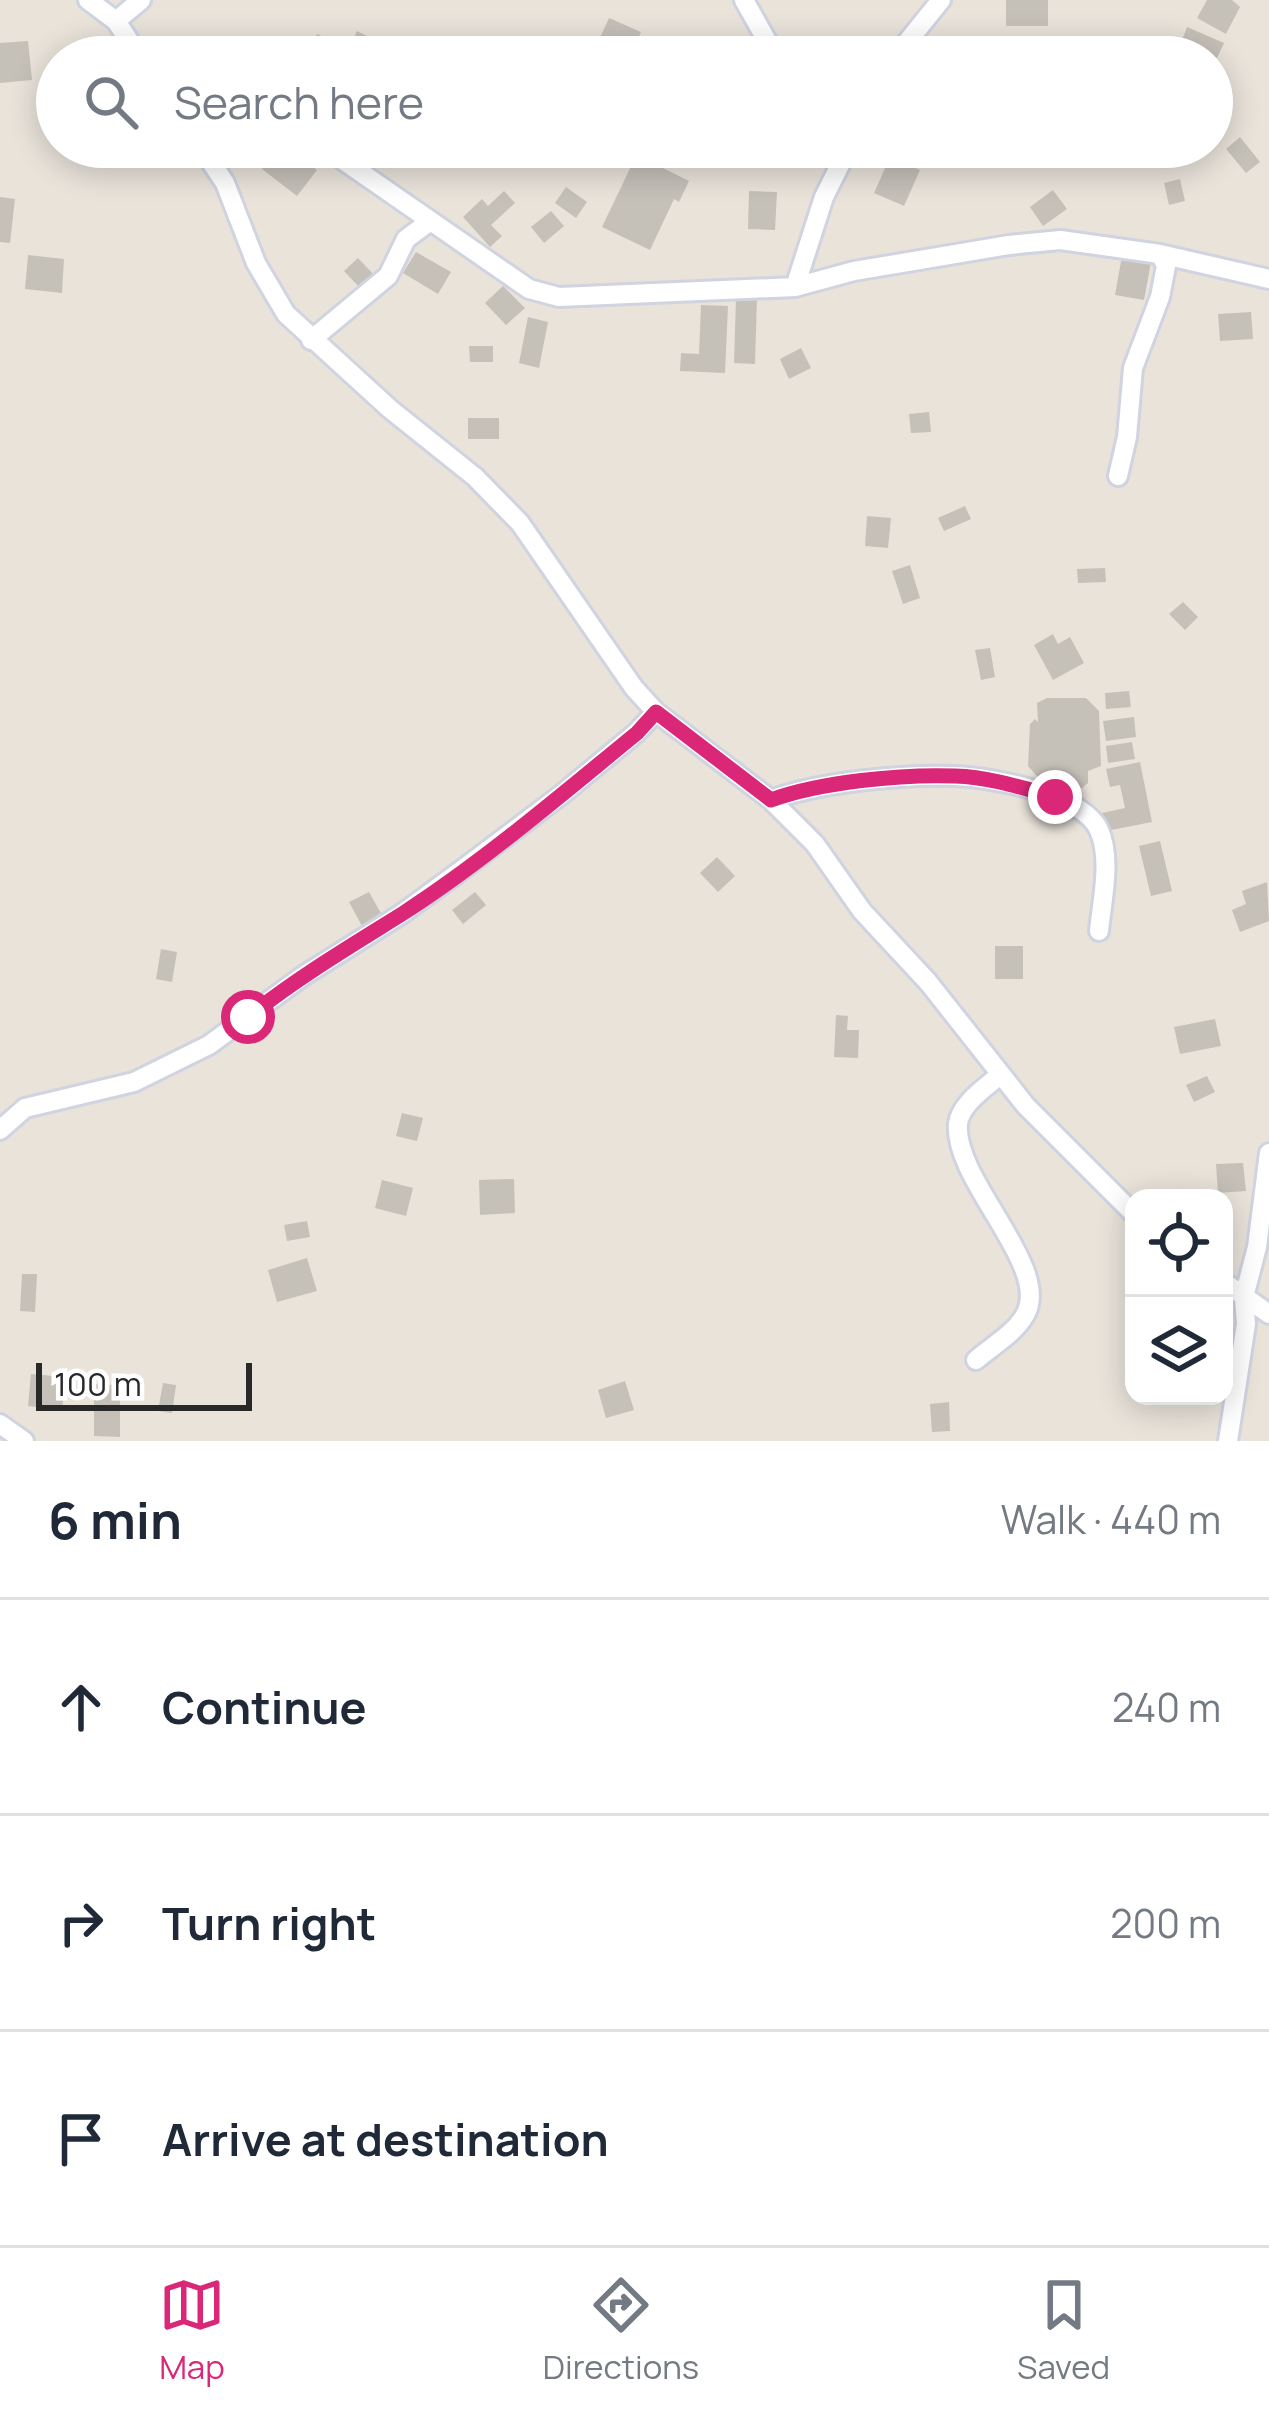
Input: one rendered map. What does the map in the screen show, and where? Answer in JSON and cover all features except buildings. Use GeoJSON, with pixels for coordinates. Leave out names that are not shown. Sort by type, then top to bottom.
{"type":"FeatureCollection","features":[{"type":"Feature","properties":{"kind":"street"},"geometry":{"type":"LineString","coordinates":[[88,0],[116,21],[126,36]]}},
{"type":"Feature","properties":{"kind":"street"},"geometry":{"type":"LineString","coordinates":[[116,21],[141,0]]}},
{"type":"Feature","properties":{"kind":"street"},"geometry":{"type":"LineString","coordinates":[[744,0],[764,36]]}},
{"type":"Feature","properties":{"kind":"street"},"geometry":{"type":"LineString","coordinates":[[912,36],[941,0]]}},
{"type":"Feature","properties":{"kind":"street"},"geometry":{"type":"LineString","coordinates":[[215,168],[286,314],[475,477],[520,523],[598,640],[656,712],[771,800],[815,844],[862,911],[928,982],[1000,1075],[1125,1205]]}},
{"type":"Feature","properties":{"kind":"street"},"geometry":{"type":"LineString","coordinates":[[358,168],[529,289],[559,297],[795,287],[854,271],[1060,240],[1160,254],[1269,279]]}},
{"type":"Feature","properties":{"kind":"street"},"geometry":{"type":"LineString","coordinates":[[795,287],[824,197],[838,168]]}},
{"type":"Feature","properties":{"kind":"street"},"geometry":{"type":"LineString","coordinates":[[311,340],[388,276],[406,239],[429,222]]}},
{"type":"Feature","properties":{"kind":"street"},"geometry":{"type":"LineString","coordinates":[[1118,476],[1133,368],[1160,298],[1166,266],[1160,254]]}},
{"type":"Feature","properties":{"kind":"street"},"geometry":{"type":"LineString","coordinates":[[0,1130],[25,1108],[134,1082],[209,1045],[463,869],[637,733],[656,712]]}},
{"type":"Feature","properties":{"kind":"street"},"geometry":{"type":"LineString","coordinates":[[771,800],[803,788],[956,776],[997,781],[1055,797],[1083,812],[1101,833],[1099,931]]}},
{"type":"Feature","properties":{"kind":"street"},"geometry":{"type":"LineString","coordinates":[[976,1360],[1015,1327],[1031,1297],[1024,1270],[968,1166],[958,1123],[965,1107],[1000,1075]]}},
{"type":"Feature","properties":{"kind":"street"},"geometry":{"type":"LineString","coordinates":[[1228,1441],[1246,1324],[1244,1297],[1257,1247],[1269,1153]]}},
{"type":"Feature","properties":{"kind":"street"},"geometry":{"type":"LineString","coordinates":[[1233,1289],[1269,1313]]}},
{"type":"Feature","properties":{"kind":"street"},"geometry":{"type":"LineString","coordinates":[[0,1424],[24,1441]]}},
{"type":"Feature","properties":{"kind":"route"},"geometry":{"type":"LineString","coordinates":[[248,1017],[463,869],[637,733],[656,712],[771,800],[803,788],[956,776],[997,781],[1055,797]]}}]}
